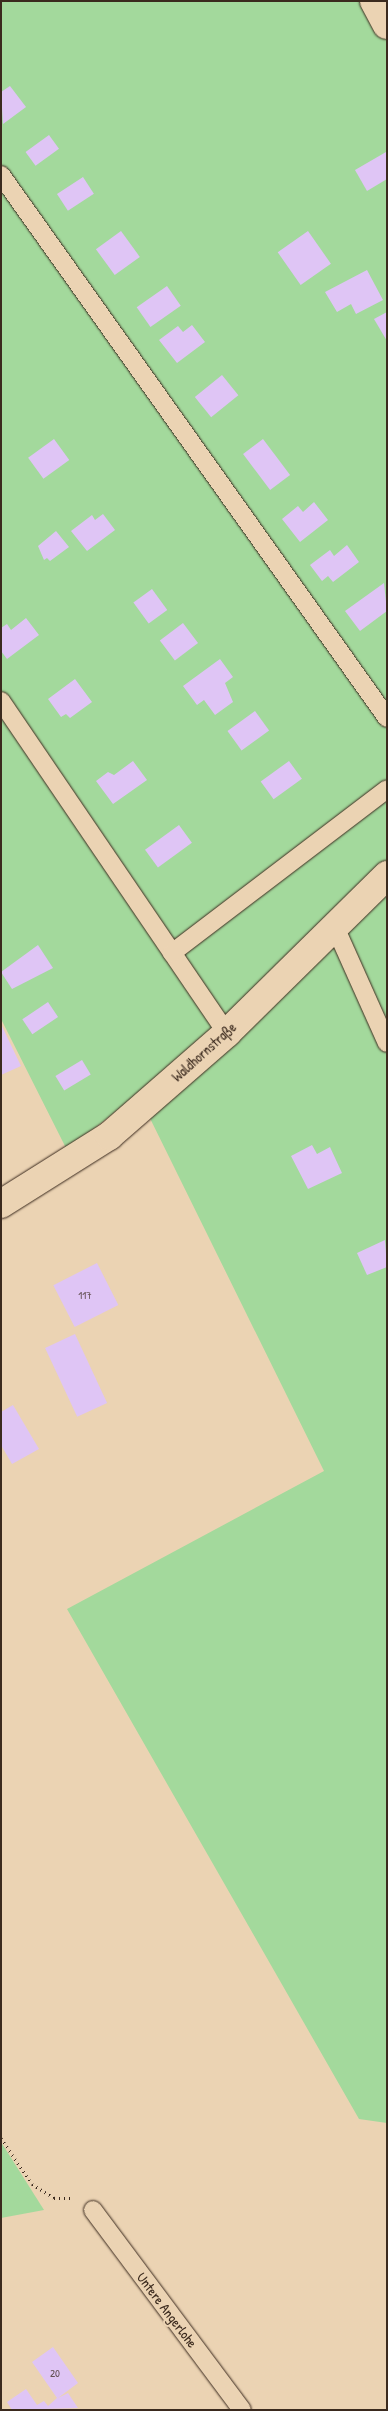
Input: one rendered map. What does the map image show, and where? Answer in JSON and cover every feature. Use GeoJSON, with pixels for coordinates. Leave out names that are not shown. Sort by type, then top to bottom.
{"type":"FeatureCollection","features":[{"type":"Feature","properties":{"kind":"street"},"geometry":{"type":"LineString","coordinates":[[374,1],[387,26]]}},
{"type":"Feature","properties":{"kind":"street","name":"Waldhornstraße"},"geometry":{"type":"LineString","coordinates":[[1,1204],[109,1136],[226,1033],[387,874]]}},
{"type":"Feature","properties":{"kind":"lane"},"geometry":{"type":"LineString","coordinates":[[1,175],[387,718]]}},
{"type":"Feature","properties":{"kind":"lane"},"geometry":{"type":"LineString","coordinates":[[1,701],[226,1033]]}},
{"type":"Feature","properties":{"kind":"lane"},"geometry":{"type":"LineString","coordinates":[[172,953],[387,789]]}},
{"type":"Feature","properties":{"kind":"lane"},"geometry":{"type":"LineString","coordinates":[[335,927],[387,1043]]}},
{"type":"Feature","properties":{"kind":"lane","name":"Untere Angerlohe"},"geometry":{"type":"LineString","coordinates":[[94,2210],[242,2410]]}},
{"type":"Feature","properties":{"kind":"path"},"geometry":{"type":"LineString","coordinates":[[1,2138],[32,2184],[54,2198],[71,2198],[94,2210]]}},
{"type":"Feature","properties":{"kind":"green space"},"geometry":{"type":"Polygon","coordinates":[[[1,1],[387,1],[387,2123],[359,2119],[67,1609],[324,1471],[138,1094],[67,1150],[1,1019],[1,1]]]}},
{"type":"Feature","properties":{"kind":"green space"},"geometry":{"type":"Polygon","coordinates":[[[1,2142],[44,2210],[1,2218],[1,2142]]]}},
{"type":"Feature","properties":{"kind":"building"},"geometry":{"type":"Polygon","coordinates":[[[10,86],[26,107],[3,124],[1,92],[10,86]]]}},
{"type":"Feature","properties":{"kind":"building"},"geometry":{"type":"Polygon","coordinates":[[[49,135],[59,149],[36,166],[26,152],[49,135]]]}},
{"type":"Feature","properties":{"kind":"building"},"geometry":{"type":"Polygon","coordinates":[[[386,152],[387,179],[367,191],[355,170],[386,152]]]}},
{"type":"Feature","properties":{"kind":"building"},"geometry":{"type":"Polygon","coordinates":[[[83,177],[94,194],[68,211],[57,194],[83,177]]]}},
{"type":"Feature","properties":{"kind":"building"},"geometry":{"type":"Polygon","coordinates":[[[121,231],[140,257],[115,275],[96,249],[121,231]]]}},
{"type":"Feature","properties":{"kind":"building"},"geometry":{"type":"Polygon","coordinates":[[[308,231],[331,264],[301,285],[278,252],[308,231]]]}},
{"type":"Feature","properties":{"kind":"building"},"geometry":{"type":"Polygon","coordinates":[[[367,270],[383,300],[356,314],[351,304],[337,312],[325,292],[367,270]]]}},
{"type":"Feature","properties":{"kind":"building"},"geometry":{"type":"Polygon","coordinates":[[[167,286],[181,306],[150,327],[137,307],[167,286]]]}},
{"type":"Feature","properties":{"kind":"building"},"geometry":{"type":"Polygon","coordinates":[[[387,312],[387,341],[374,319],[387,312]]]}},
{"type":"Feature","properties":{"kind":"building"},"geometry":{"type":"Polygon","coordinates":[[[192,325],[205,342],[177,363],[159,340],[178,326],[183,332],[192,325]]]}},
{"type":"Feature","properties":{"kind":"building"},"geometry":{"type":"Polygon","coordinates":[[[222,375],[238,395],[211,417],[195,397],[222,375]]]}},
{"type":"Feature","properties":{"kind":"building"},"geometry":{"type":"Polygon","coordinates":[[[54,439],[69,460],[43,479],[28,458],[54,439]]]}},
{"type":"Feature","properties":{"kind":"building"},"geometry":{"type":"Polygon","coordinates":[[[263,439],[290,475],[270,490],[243,454],[263,439]]]}},
{"type":"Feature","properties":{"kind":"building"},"geometry":{"type":"Polygon","coordinates":[[[314,502],[328,520],[300,542],[282,519],[298,506],[303,512],[314,502]]]}},
{"type":"Feature","properties":{"kind":"building"},"geometry":{"type":"Polygon","coordinates":[[[103,514],[115,530],[87,551],[71,531],[92,515],[95,520],[103,514]]]}},
{"type":"Feature","properties":{"kind":"building"},"geometry":{"type":"Polygon","coordinates":[[[56,531],[69,547],[50,561],[47,558],[44,560],[38,546],[56,531]]]}},
{"type":"Feature","properties":{"kind":"building"},"geometry":{"type":"Polygon","coordinates":[[[347,545],[359,562],[333,582],[328,576],[322,581],[310,565],[330,550],[334,556],[347,545]]]}},
{"type":"Feature","properties":{"kind":"building"},"geometry":{"type":"Polygon","coordinates":[[[384,583],[387,611],[360,631],[345,611],[384,583]]]}},
{"type":"Feature","properties":{"kind":"building"},"geometry":{"type":"Polygon","coordinates":[[[152,589],[167,610],[149,624],[133,603],[152,589]]]}},
{"type":"Feature","properties":{"kind":"building"},"geometry":{"type":"Polygon","coordinates":[[[26,618],[39,635],[7,659],[1,651],[1,628],[7,624],[11,630],[26,618]]]}},
{"type":"Feature","properties":{"kind":"building"},"geometry":{"type":"Polygon","coordinates":[[[183,623],[198,643],[175,660],[160,640],[183,623]]]}},
{"type":"Feature","properties":{"kind":"building"},"geometry":{"type":"Polygon","coordinates":[[[220,659],[233,677],[225,683],[233,702],[215,715],[204,700],[197,705],[183,686],[220,659]]]}},
{"type":"Feature","properties":{"kind":"building"},"geometry":{"type":"Polygon","coordinates":[[[75,679],[92,702],[70,718],[66,714],[61,717],[48,699],[75,679]]]}},
{"type":"Feature","properties":{"kind":"building"},"geometry":{"type":"Polygon","coordinates":[[[255,711],[269,730],[242,750],[227,731],[255,711]]]}},
{"type":"Feature","properties":{"kind":"building"},"geometry":{"type":"Polygon","coordinates":[[[133,761],[147,780],[113,804],[96,781],[108,772],[114,775],[133,761]]]}},
{"type":"Feature","properties":{"kind":"building"},"geometry":{"type":"Polygon","coordinates":[[[289,761],[302,779],[274,799],[261,782],[289,761]]]}},
{"type":"Feature","properties":{"kind":"building"},"geometry":{"type":"Polygon","coordinates":[[[179,825],[192,843],[158,867],[145,850],[179,825]]]}},
{"type":"Feature","properties":{"kind":"building"},"geometry":{"type":"Polygon","coordinates":[[[38,945],[53,968],[12,989],[1,972],[38,945]]]}},
{"type":"Feature","properties":{"kind":"building"},"geometry":{"type":"Polygon","coordinates":[[[48,1002],[58,1017],[32,1034],[22,1019],[48,1002]]]}},
{"type":"Feature","properties":{"kind":"building"},"geometry":{"type":"Polygon","coordinates":[[[1,1024],[21,1066],[1,1075],[1,1024]]]}},
{"type":"Feature","properties":{"kind":"building"},"geometry":{"type":"Polygon","coordinates":[[[82,1060],[91,1075],[64,1091],[55,1076],[82,1060]]]}},
{"type":"Feature","properties":{"kind":"building"},"geometry":{"type":"Polygon","coordinates":[[[312,1145],[317,1154],[330,1147],[342,1173],[308,1189],[291,1156],[312,1145]]]}},
{"type":"Feature","properties":{"kind":"building"},"geometry":{"type":"Polygon","coordinates":[[[385,1240],[387,1267],[367,1275],[357,1253],[385,1240]]]}},
{"type":"Feature","properties":{"kind":"building"},"geometry":{"type":"Polygon","coordinates":[[[97,1263],[118,1305],[75,1327],[53,1285],[97,1263]]]}},
{"type":"Feature","properties":{"kind":"building"},"geometry":{"type":"Polygon","coordinates":[[[75,1334],[107,1403],[77,1417],[45,1348],[75,1334]]]}},
{"type":"Feature","properties":{"kind":"building"},"geometry":{"type":"Polygon","coordinates":[[[13,1405],[39,1449],[12,1464],[1,1445],[1,1412],[13,1405]]]}},
{"type":"Feature","properties":{"kind":"building"},"geometry":{"type":"Polygon","coordinates":[[[53,2347],[78,2383],[58,2398],[68,2393],[78,2408],[12,2410],[7,2402],[26,2389],[37,2405],[44,2401],[48,2406],[57,2398],[32,2362],[53,2347]]]}}]}
